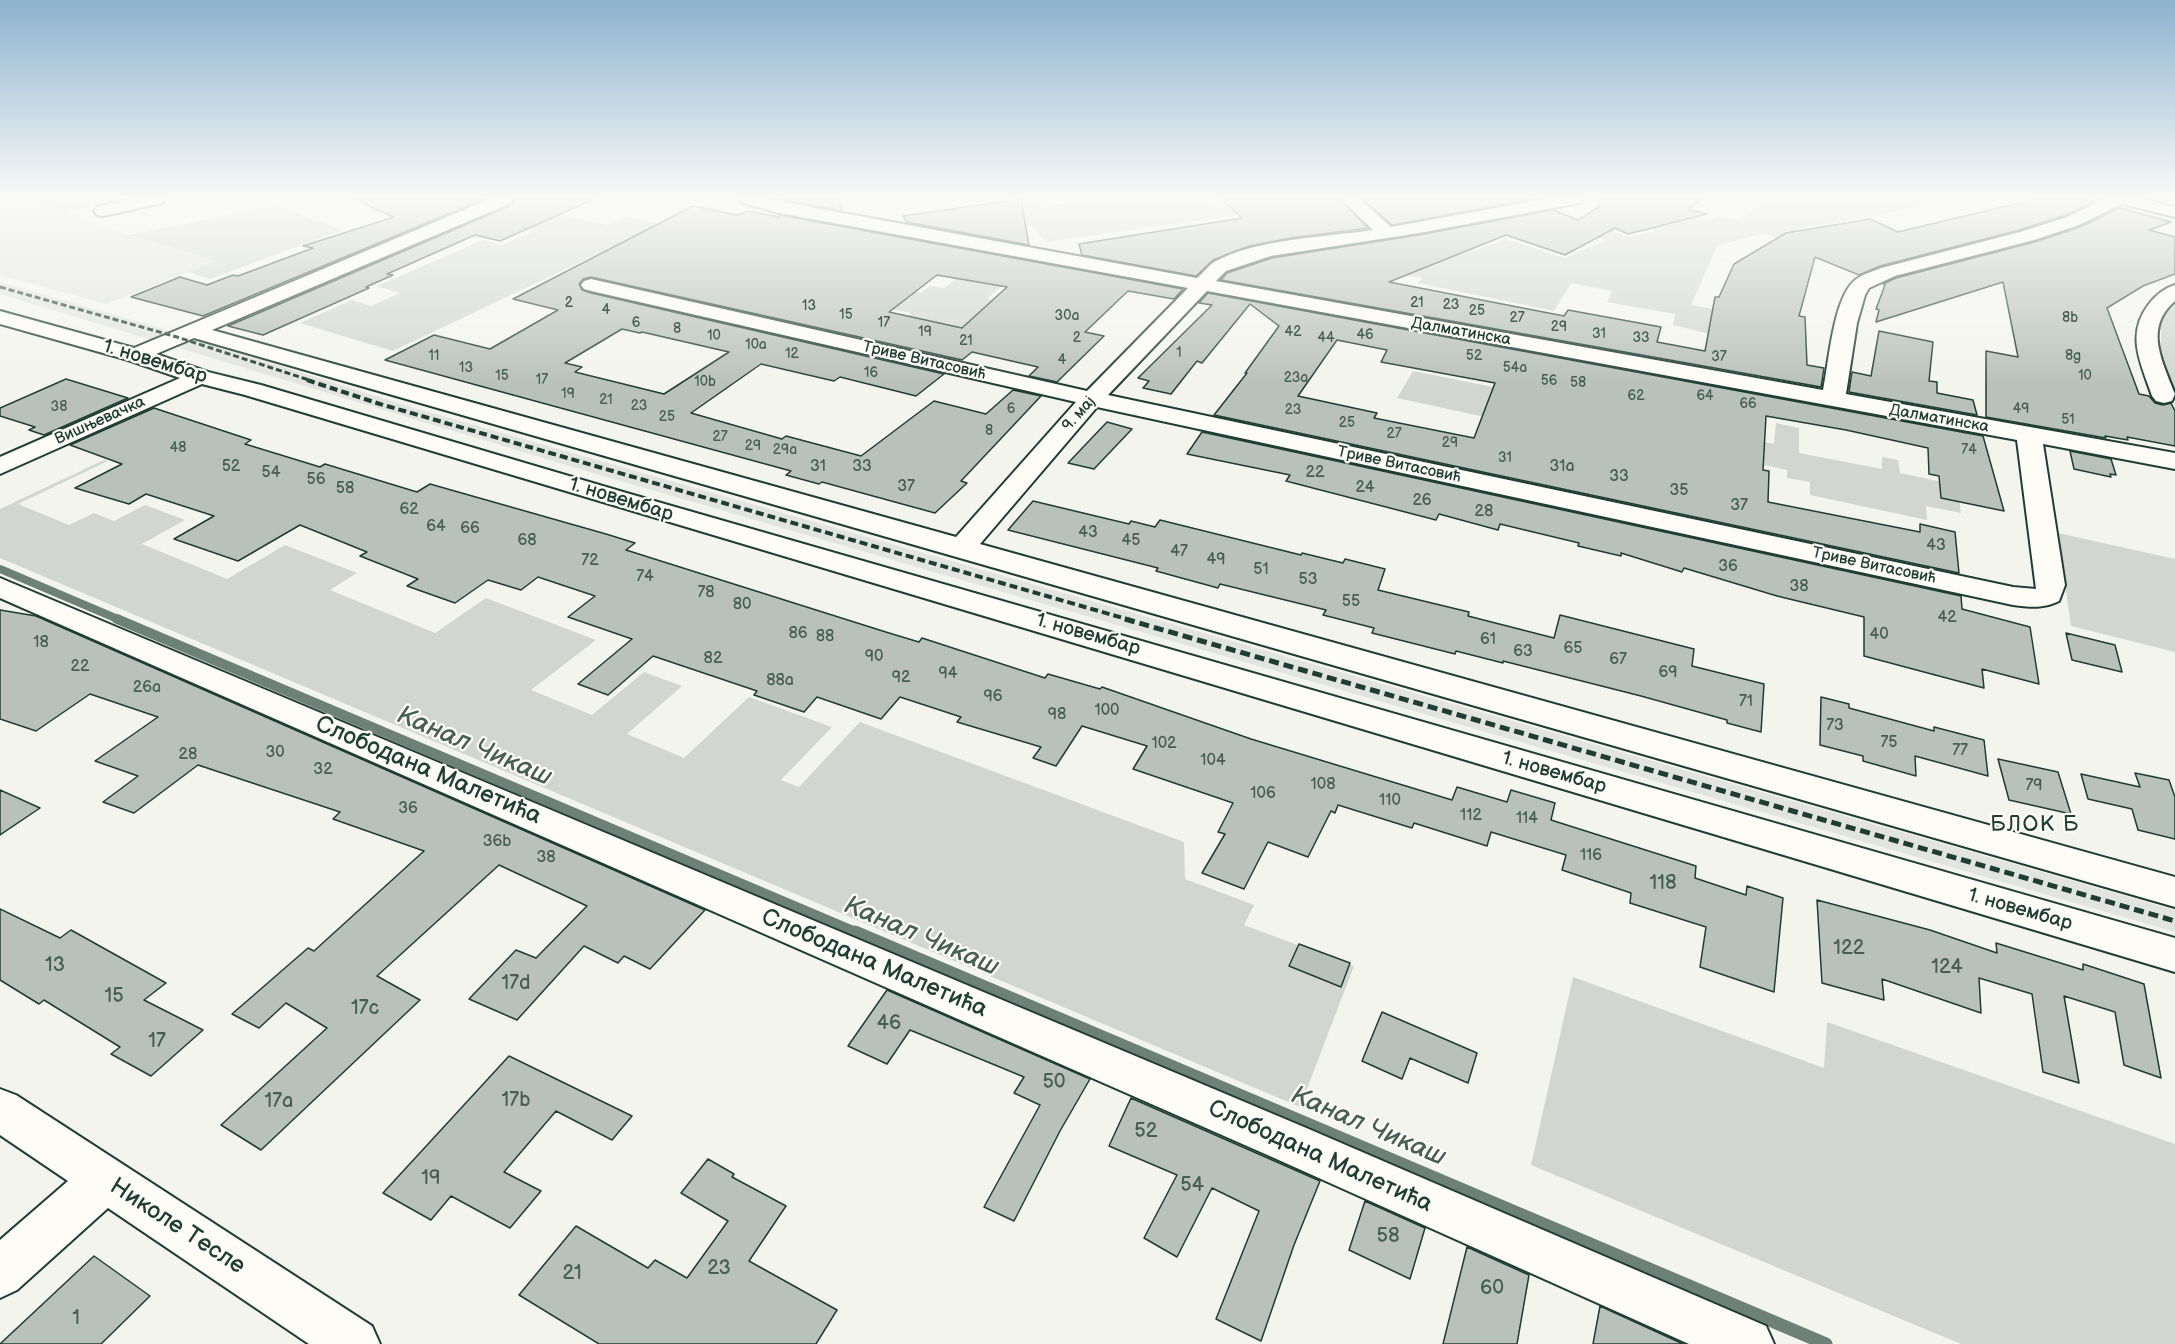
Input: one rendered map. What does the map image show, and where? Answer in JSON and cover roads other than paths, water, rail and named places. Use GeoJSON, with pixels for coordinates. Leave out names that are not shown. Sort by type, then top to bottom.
{"type":"FeatureCollection","features":[{"type":"Feature","properties":{"kind":"street"},"geometry":{"type":"LineString","coordinates":[[136,355],[355,262]]}},
{"type":"Feature","properties":{"kind":"street","name":"Далматинска"},"geometry":{"type":"LineString","coordinates":[[1078,262],[2175,461]]}},
{"type":"Feature","properties":{"kind":"street","name":"9. мај"},"geometry":{"type":"LineString","coordinates":[[961,549],[1092,399],[1219,267],[1228,262]]}},
{"type":"Feature","properties":{"kind":"street"},"geometry":{"type":"LineString","coordinates":[[1833,400],[1852,305],[1859,287],[1867,281],[1888,273],[1930,262]]}},
{"type":"Feature","properties":{"kind":"street","name":"Триве Витасовић"},"geometry":{"type":"LineString","coordinates":[[591,285],[1092,399],[2013,596],[2041,599],[2049,595],[2051,585],[2029,435]]}},
{"type":"Feature","properties":{"kind":"street"},"geometry":{"type":"LineString","coordinates":[[2164,396],[2148,349],[2145,330],[2148,318],[2175,291]]}},
{"type":"Feature","properties":{"kind":"street","name":"1. новембар"},"geometry":{"type":"LineString","coordinates":[[0,317],[136,355],[200,377],[253,390],[624,501],[2175,955]]}},
{"type":"Feature","properties":{"kind":"street","name":"1. новембар"},"geometry":{"type":"LineString","coordinates":[[190,331],[2175,892]]}},
{"type":"Feature","properties":{"kind":"street","name":"Вишњевачка"},"geometry":{"type":"LineString","coordinates":[[0,466],[200,377]]}},
{"type":"Feature","properties":{"kind":"street","name":"Слободана Малетића"},"geometry":{"type":"LineString","coordinates":[[0,587],[1266,1133],[1748,1344]]}},
{"type":"Feature","properties":{"kind":"street","name":"Николе Тесле"},"geometry":{"type":"LineString","coordinates":[[0,1110],[354,1344]]}},
{"type":"Feature","properties":{"kind":"street"},"geometry":{"type":"LineString","coordinates":[[0,1273],[105,1180]]}},
{"type":"Feature","properties":{"kind":"waterway","name":"Канал Чикаш"},"geometry":{"type":"LineString","coordinates":[[0,569],[120,620]]}},
{"type":"Feature","properties":{"kind":"waterway","name":"Канал Чикаш"},"geometry":{"type":"LineString","coordinates":[[117,619],[858,933]]}},
{"type":"Feature","properties":{"kind":"waterway","name":"Канал Чикаш"},"geometry":{"type":"LineString","coordinates":[[855,932],[1826,1344]]}},
{"type":"Feature","properties":{"kind":"railway"},"geometry":{"type":"LineString","coordinates":[[0,287],[177,337],[312,381]]}},
{"type":"Feature","properties":{"kind":"railway"},"geometry":{"type":"LineString","coordinates":[[307,380],[380,404],[1130,620]]}},
{"type":"Feature","properties":{"kind":"railway"},"geometry":{"type":"LineString","coordinates":[[1125,619],[2175,921]]}},
{"type":"Feature","properties":{"kind":"district","name":"БЛОК Б"},"geometry":{"type":"Point","coordinates":[2035,825]}}]}
